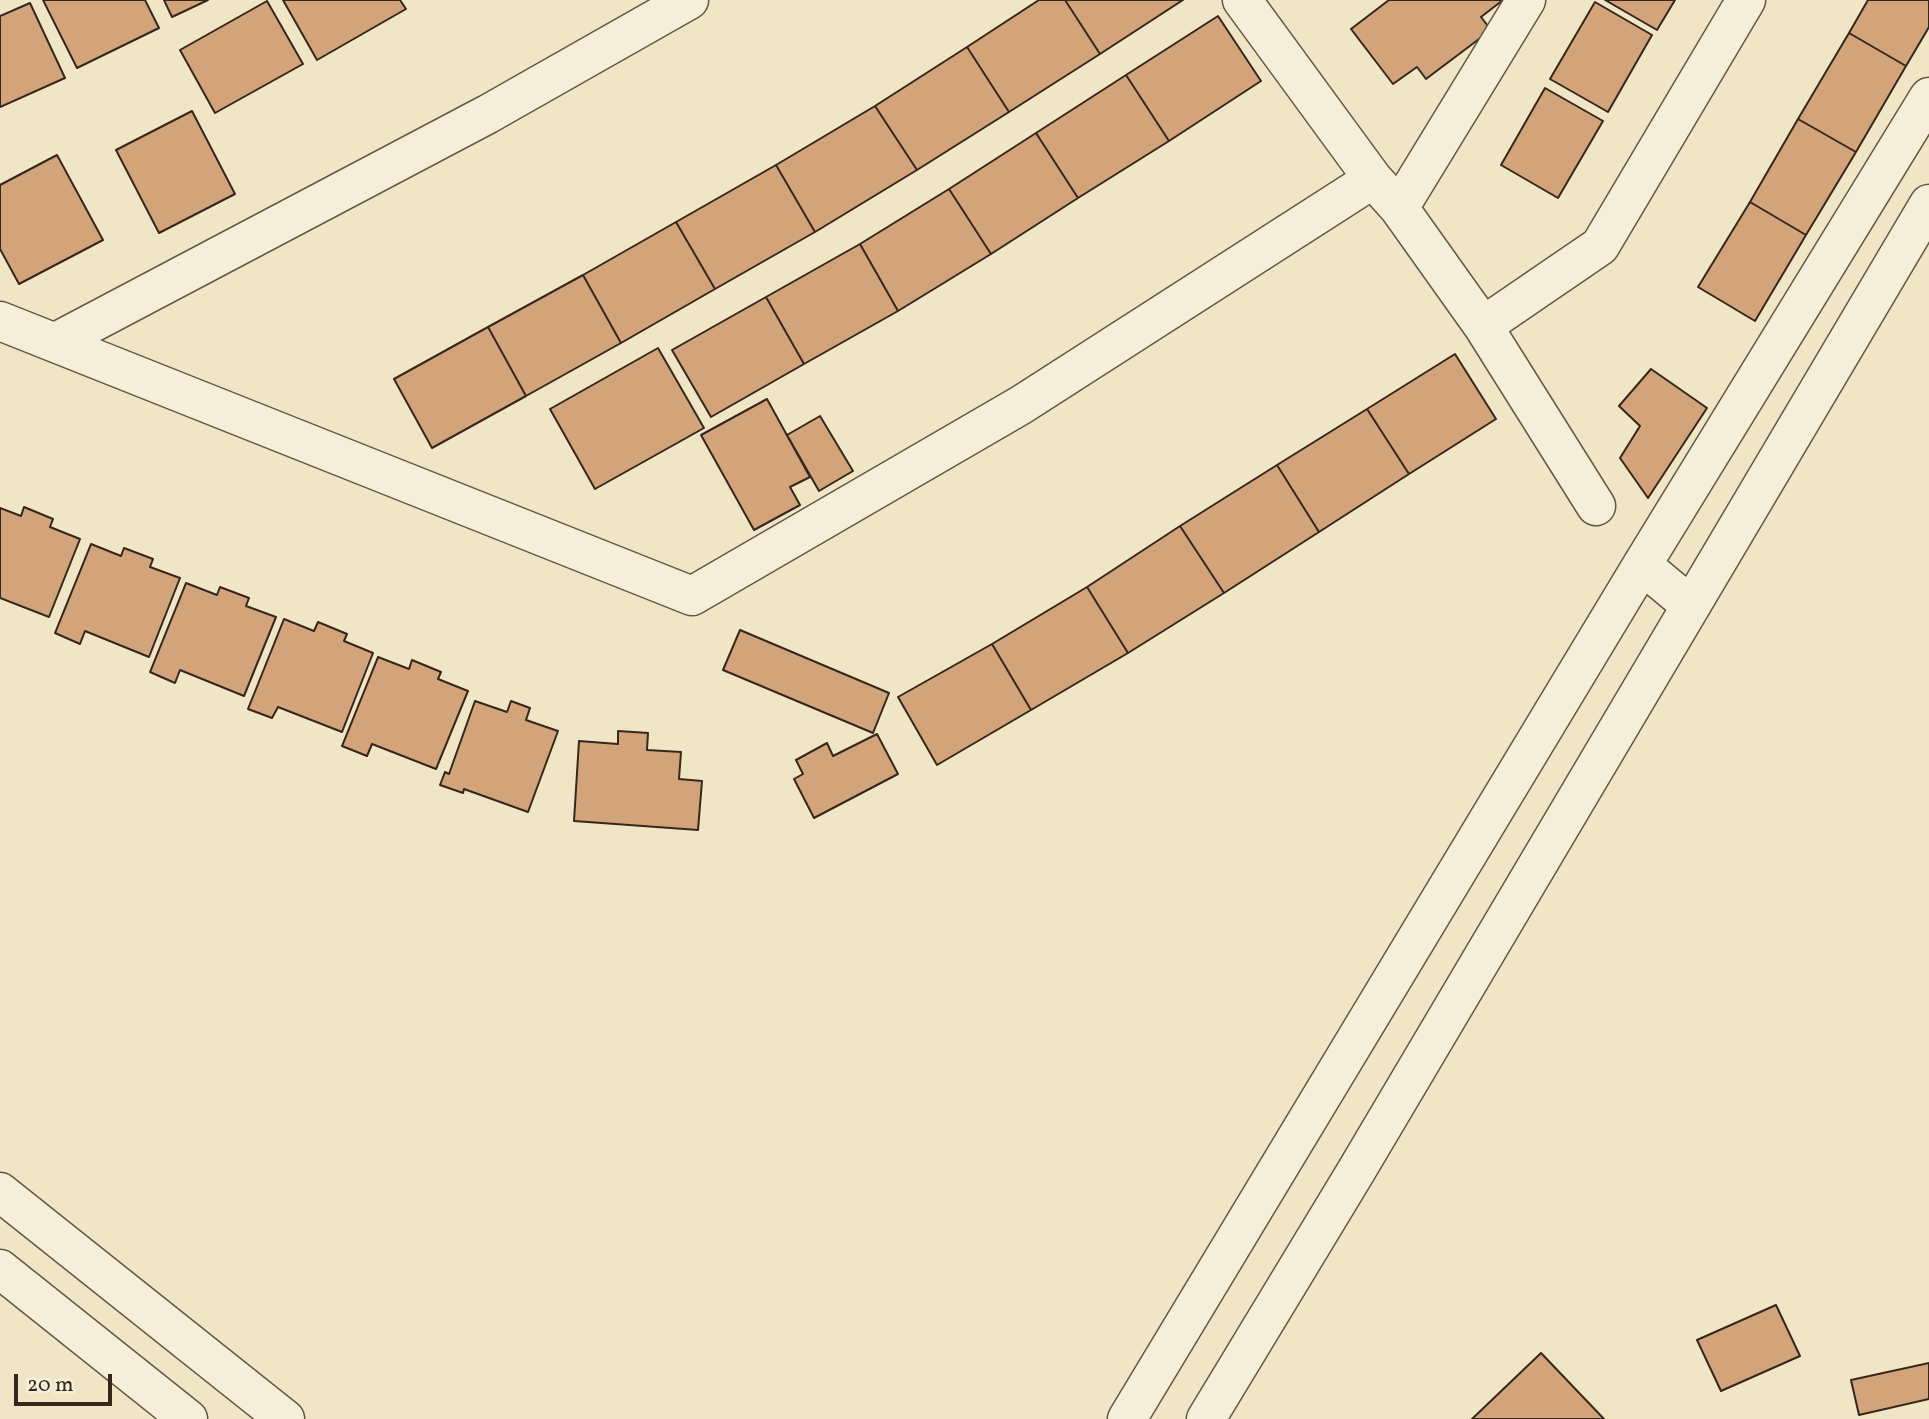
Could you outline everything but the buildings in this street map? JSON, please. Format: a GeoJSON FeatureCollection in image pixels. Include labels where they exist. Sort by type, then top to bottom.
{"type":"FeatureCollection","features":[{"type":"Feature","properties":{"kind":"street"},"geometry":{"type":"LineString","coordinates":[[56,342],[488,114],[689,0]]}},
{"type":"Feature","properties":{"kind":"street"},"geometry":{"type":"LineString","coordinates":[[1242,0],[1373,179],[1399,208],[1483,326],[1596,506]]}},
{"type":"Feature","properties":{"kind":"street"},"geometry":{"type":"LineString","coordinates":[[1399,208],[1526,0]]}},
{"type":"Feature","properties":{"kind":"street"},"geometry":{"type":"LineString","coordinates":[[1483,326],[1600,246],[1746,0]]}},
{"type":"Feature","properties":{"kind":"street"},"geometry":{"type":"LineString","coordinates":[[1128,1419],[1642,565],[1929,97]]}},
{"type":"Feature","properties":{"kind":"street"},"geometry":{"type":"LineString","coordinates":[[0,321],[692,596],[1021,405],[1373,179]]}},
{"type":"Feature","properties":{"kind":"street"},"geometry":{"type":"LineString","coordinates":[[1206,1419],[1362,1161],[1929,204]]}},
{"type":"Feature","properties":{"kind":"street"},"geometry":{"type":"LineString","coordinates":[[1642,565],[1690,605]]}},
{"type":"Feature","properties":{"kind":"street"},"geometry":{"type":"LineString","coordinates":[[0,1192],[285,1419]]}},
{"type":"Feature","properties":{"kind":"street"},"geometry":{"type":"LineString","coordinates":[[0,1269],[188,1419]]}}]}
